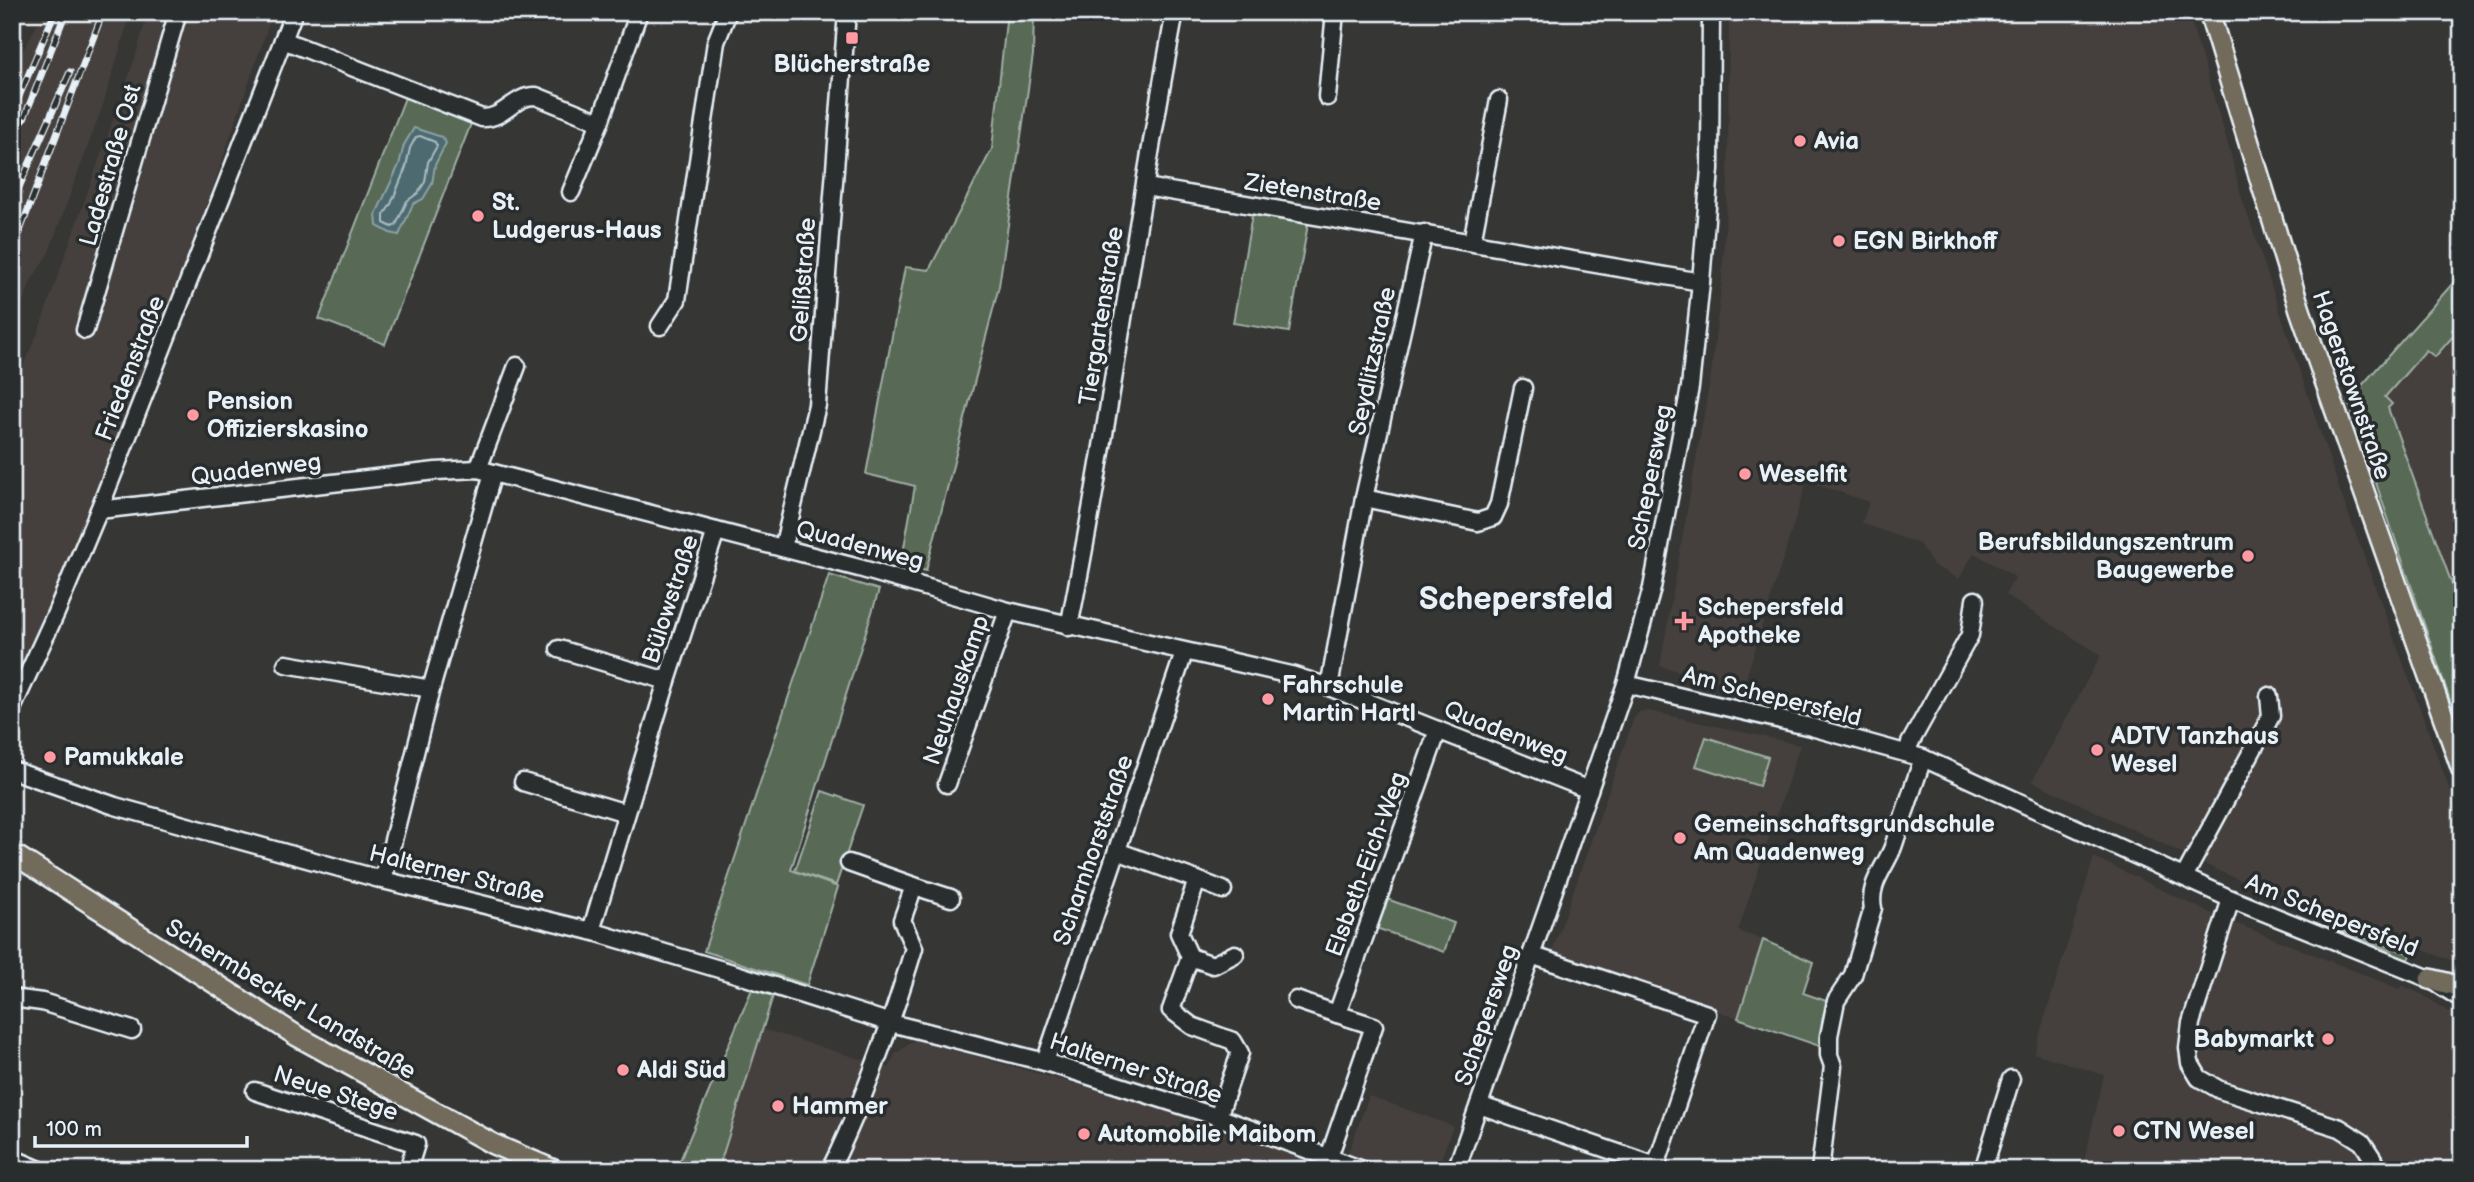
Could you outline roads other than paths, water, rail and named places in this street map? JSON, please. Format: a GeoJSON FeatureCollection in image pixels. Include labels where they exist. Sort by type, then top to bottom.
{"type":"FeatureCollection","features":[{"type":"Feature","properties":{"kind":"main road","name":"Hagerstownstraße"},"geometry":{"type":"LineString","coordinates":[[2209,12],[2300,310],[2462,770]]}},
{"type":"Feature","properties":{"kind":"main road","name":"Schermbecker Landstraße"},"geometry":{"type":"LineString","coordinates":[[12,853],[297,1037],[493,1144],[554,1170]]}},
{"type":"Feature","properties":{"kind":"main road"},"geometry":{"type":"LineString","coordinates":[[2430,979],[2462,987]]}},
{"type":"Feature","properties":{"kind":"street","name":"Ladestraße Ost"},"geometry":{"type":"LineString","coordinates":[[85,330],[178,12]]}},
{"type":"Feature","properties":{"kind":"street","name":"Friedenstraße"},"geometry":{"type":"LineString","coordinates":[[12,709],[99,510],[294,12]]}},
{"type":"Feature","properties":{"kind":"street"},"geometry":{"type":"LineString","coordinates":[[571,192],[600,122],[639,12]]}},
{"type":"Feature","properties":{"kind":"street"},"geometry":{"type":"LineString","coordinates":[[660,326],[677,300],[716,42],[728,12]]}},
{"type":"Feature","properties":{"kind":"street","name":"Gelißstraße"},"geometry":{"type":"LineString","coordinates":[[783,548],[817,405],[847,12]]}},
{"type":"Feature","properties":{"kind":"street","name":"Tiergartenstraße"},"geometry":{"type":"LineString","coordinates":[[1069,627],[1093,510],[1158,101],[1175,12]]}},
{"type":"Feature","properties":{"kind":"street"},"geometry":{"type":"LineString","coordinates":[[1327,97],[1335,12]]}},
{"type":"Feature","properties":{"kind":"street","name":"Schepersweg"},"geometry":{"type":"LineString","coordinates":[[1456,1170],[1626,684],[1655,576],[1690,387],[1701,282],[1710,169],[1711,12]]}},
{"type":"Feature","properties":{"kind":"street"},"geometry":{"type":"LineString","coordinates":[[283,40],[482,118],[499,116],[519,99],[536,96],[600,122]]}},
{"type":"Feature","properties":{"kind":"street"},"geometry":{"type":"LineString","coordinates":[[1472,242],[1499,100]]}},
{"type":"Feature","properties":{"kind":"street","name":"Zietenstraße"},"geometry":{"type":"LineString","coordinates":[[1146,187],[1701,282]]}},
{"type":"Feature","properties":{"kind":"street","name":"Seydlitzstraße"},"geometry":{"type":"LineString","coordinates":[[1329,687],[1364,498],[1424,233]]}},
{"type":"Feature","properties":{"kind":"street"},"geometry":{"type":"LineString","coordinates":[[383,880],[486,471],[517,366]]}},
{"type":"Feature","properties":{"kind":"street"},"geometry":{"type":"LineString","coordinates":[[1364,498],[1478,522],[1493,517],[1499,504],[1523,388]]}},
{"type":"Feature","properties":{"kind":"street","name":"Quadenweg"},"geometry":{"type":"LineString","coordinates":[[99,510],[436,471],[486,471],[783,548],[1069,627],[1259,667],[1329,687],[1589,790]]}},
{"type":"Feature","properties":{"kind":"street","name":"Bülowstraße"},"geometry":{"type":"LineString","coordinates":[[591,931],[716,531]]}},
{"type":"Feature","properties":{"kind":"street"},"geometry":{"type":"LineString","coordinates":[[1820,1170],[1833,1066],[1829,1055],[1829,1036],[1836,1002],[1853,975],[1873,908],[1871,899],[1879,871],[1892,849],[1915,756],[1910,743],[1970,635],[1975,600]]}},
{"type":"Feature","properties":{"kind":"street","name":"Neuhauskamp"},"geometry":{"type":"LineString","coordinates":[[947,784],[1007,611]]}},
{"type":"Feature","properties":{"kind":"street","name":"Bülowstraße"},"geometry":{"type":"LineString","coordinates":[[559,649],[667,681]]}},
{"type":"Feature","properties":{"kind":"street","name":"Scharnhorststraße"},"geometry":{"type":"LineString","coordinates":[[1045,1062],[1184,653]]}},
{"type":"Feature","properties":{"kind":"street"},"geometry":{"type":"LineString","coordinates":[[286,664],[431,690]]}},
{"type":"Feature","properties":{"kind":"street","name":"Am Schepersfeld"},"geometry":{"type":"LineString","coordinates":[[1626,684],[1811,727],[1915,756],[2231,899],[2430,979],[2462,999]]}},
{"type":"Feature","properties":{"kind":"street"},"geometry":{"type":"LineString","coordinates":[[2184,877],[2271,716],[2269,696]]}},
{"type":"Feature","properties":{"kind":"street","name":"Elsbeth-Eich-Weg"},"geometry":{"type":"LineString","coordinates":[[1338,1014],[1438,730]]}},
{"type":"Feature","properties":{"kind":"street","name":"Halterner Straße"},"geometry":{"type":"LineString","coordinates":[[12,770],[115,806],[383,880],[591,931],[891,1023],[1045,1062],[1218,1118],[1363,1170]]}},
{"type":"Feature","properties":{"kind":"street"},"geometry":{"type":"LineString","coordinates":[[523,782],[626,813]]}},
{"type":"Feature","properties":{"kind":"street"},"geometry":{"type":"LineString","coordinates":[[1117,851],[1223,890]]}},
{"type":"Feature","properties":{"kind":"street"},"geometry":{"type":"LineString","coordinates":[[849,863],[951,898]]}},
{"type":"Feature","properties":{"kind":"street"},"geometry":{"type":"LineString","coordinates":[[1197,880],[1179,933],[1190,957],[1171,1010],[1192,1026],[1233,1041],[1240,1053],[1218,1118]]}},
{"type":"Feature","properties":{"kind":"street"},"geometry":{"type":"LineString","coordinates":[[830,1170],[848,1133],[891,1023],[914,948],[902,920],[914,886]]}},
{"type":"Feature","properties":{"kind":"street"},"geometry":{"type":"LineString","coordinates":[[2231,899],[2191,1023],[2188,1048],[2190,1063],[2199,1077],[2220,1090],[2340,1128],[2362,1142],[2377,1170]]}},
{"type":"Feature","properties":{"kind":"street"},"geometry":{"type":"LineString","coordinates":[[1190,957],[1213,965],[1235,954]]}},
{"type":"Feature","properties":{"kind":"street"},"geometry":{"type":"LineString","coordinates":[[1479,1105],[1656,1166],[1707,1014],[1531,955]]}},
{"type":"Feature","properties":{"kind":"street"},"geometry":{"type":"LineString","coordinates":[[12,998],[42,1002],[132,1030]]}},
{"type":"Feature","properties":{"kind":"street"},"geometry":{"type":"LineString","coordinates":[[1296,1000],[1374,1026],[1329,1157]]}},
{"type":"Feature","properties":{"kind":"street"},"geometry":{"type":"LineString","coordinates":[[1983,1170],[2011,1079]]}},
{"type":"Feature","properties":{"kind":"street","name":"Neue Stege"},"geometry":{"type":"LineString","coordinates":[[255,1090],[416,1144],[408,1170]]}},
{"type":"Feature","properties":{"kind":"street"},"geometry":{"type":"LineString","coordinates":[[12,1158],[40,1170]]}},
{"type":"Feature","properties":{"kind":"water"},"geometry":{"type":"Polygon","coordinates":[[[414,128],[442,137],[446,143],[435,165],[432,184],[423,199],[413,204],[399,235],[377,226],[376,214],[399,165],[404,145],[414,128]]]}},
{"type":"Feature","properties":{"kind":"railway"},"geometry":{"type":"LineString","coordinates":[[12,113],[55,12]]}},
{"type":"Feature","properties":{"kind":"railway"},"geometry":{"type":"LineString","coordinates":[[12,140],[25,116],[66,12]]}},
{"type":"Feature","properties":{"kind":"railway"},"geometry":{"type":"LineString","coordinates":[[12,252],[103,12]]}},
{"type":"Feature","properties":{"kind":"railway"},"geometry":{"type":"LineString","coordinates":[[12,203],[70,72]]}},
{"type":"Feature","properties":{"kind":"place","name":"Blücherstraße"},"geometry":{"type":"Point","coordinates":[852,38]}},
{"type":"Feature","properties":{"kind":"place","name":"Avia"},"geometry":{"type":"Point","coordinates":[1800,141]}},
{"type":"Feature","properties":{"kind":"place","name":"St. Ludgerus-Haus"},"geometry":{"type":"Point","coordinates":[478,216]}},
{"type":"Feature","properties":{"kind":"place","name":"EGN Birkhoff"},"geometry":{"type":"Point","coordinates":[1839,241]}},
{"type":"Feature","properties":{"kind":"place","name":"Pension Offizierskasino"},"geometry":{"type":"Point","coordinates":[193,415]}},
{"type":"Feature","properties":{"kind":"place","name":"Weselfit"},"geometry":{"type":"Point","coordinates":[1745,474]}},
{"type":"Feature","properties":{"kind":"place","name":"Berufsbildungszentrum Baugewerbe"},"geometry":{"type":"Point","coordinates":[2248,556]}},
{"type":"Feature","properties":{"kind":"place","name":"Schepersfeld Apotheke"},"geometry":{"type":"Point","coordinates":[1684,621]}},
{"type":"Feature","properties":{"kind":"place","name":"Fahrschule Martin Hartl"},"geometry":{"type":"Point","coordinates":[1268,699]}},
{"type":"Feature","properties":{"kind":"place","name":"ADTV Tanzhaus Wesel"},"geometry":{"type":"Point","coordinates":[2097,750]}},
{"type":"Feature","properties":{"kind":"place","name":"Pamukkale"},"geometry":{"type":"Point","coordinates":[50,757]}},
{"type":"Feature","properties":{"kind":"place","name":"Gemeinschaftsgrundschule Am Quadenweg"},"geometry":{"type":"Point","coordinates":[1680,838]}},
{"type":"Feature","properties":{"kind":"place","name":"Babymarkt"},"geometry":{"type":"Point","coordinates":[2328,1039]}},
{"type":"Feature","properties":{"kind":"place","name":"Aldi Süd"},"geometry":{"type":"Point","coordinates":[623,1070]}},
{"type":"Feature","properties":{"kind":"place","name":"Hammer"},"geometry":{"type":"Point","coordinates":[778,1106]}},
{"type":"Feature","properties":{"kind":"place","name":"CTN Wesel"},"geometry":{"type":"Point","coordinates":[2119,1131]}},
{"type":"Feature","properties":{"kind":"place","name":"Automobile Maibom"},"geometry":{"type":"Point","coordinates":[1084,1134]}},
{"type":"Feature","properties":{"kind":"district","name":"Schepersfeld"},"geometry":{"type":"Point","coordinates":[1516,598]}}]}
